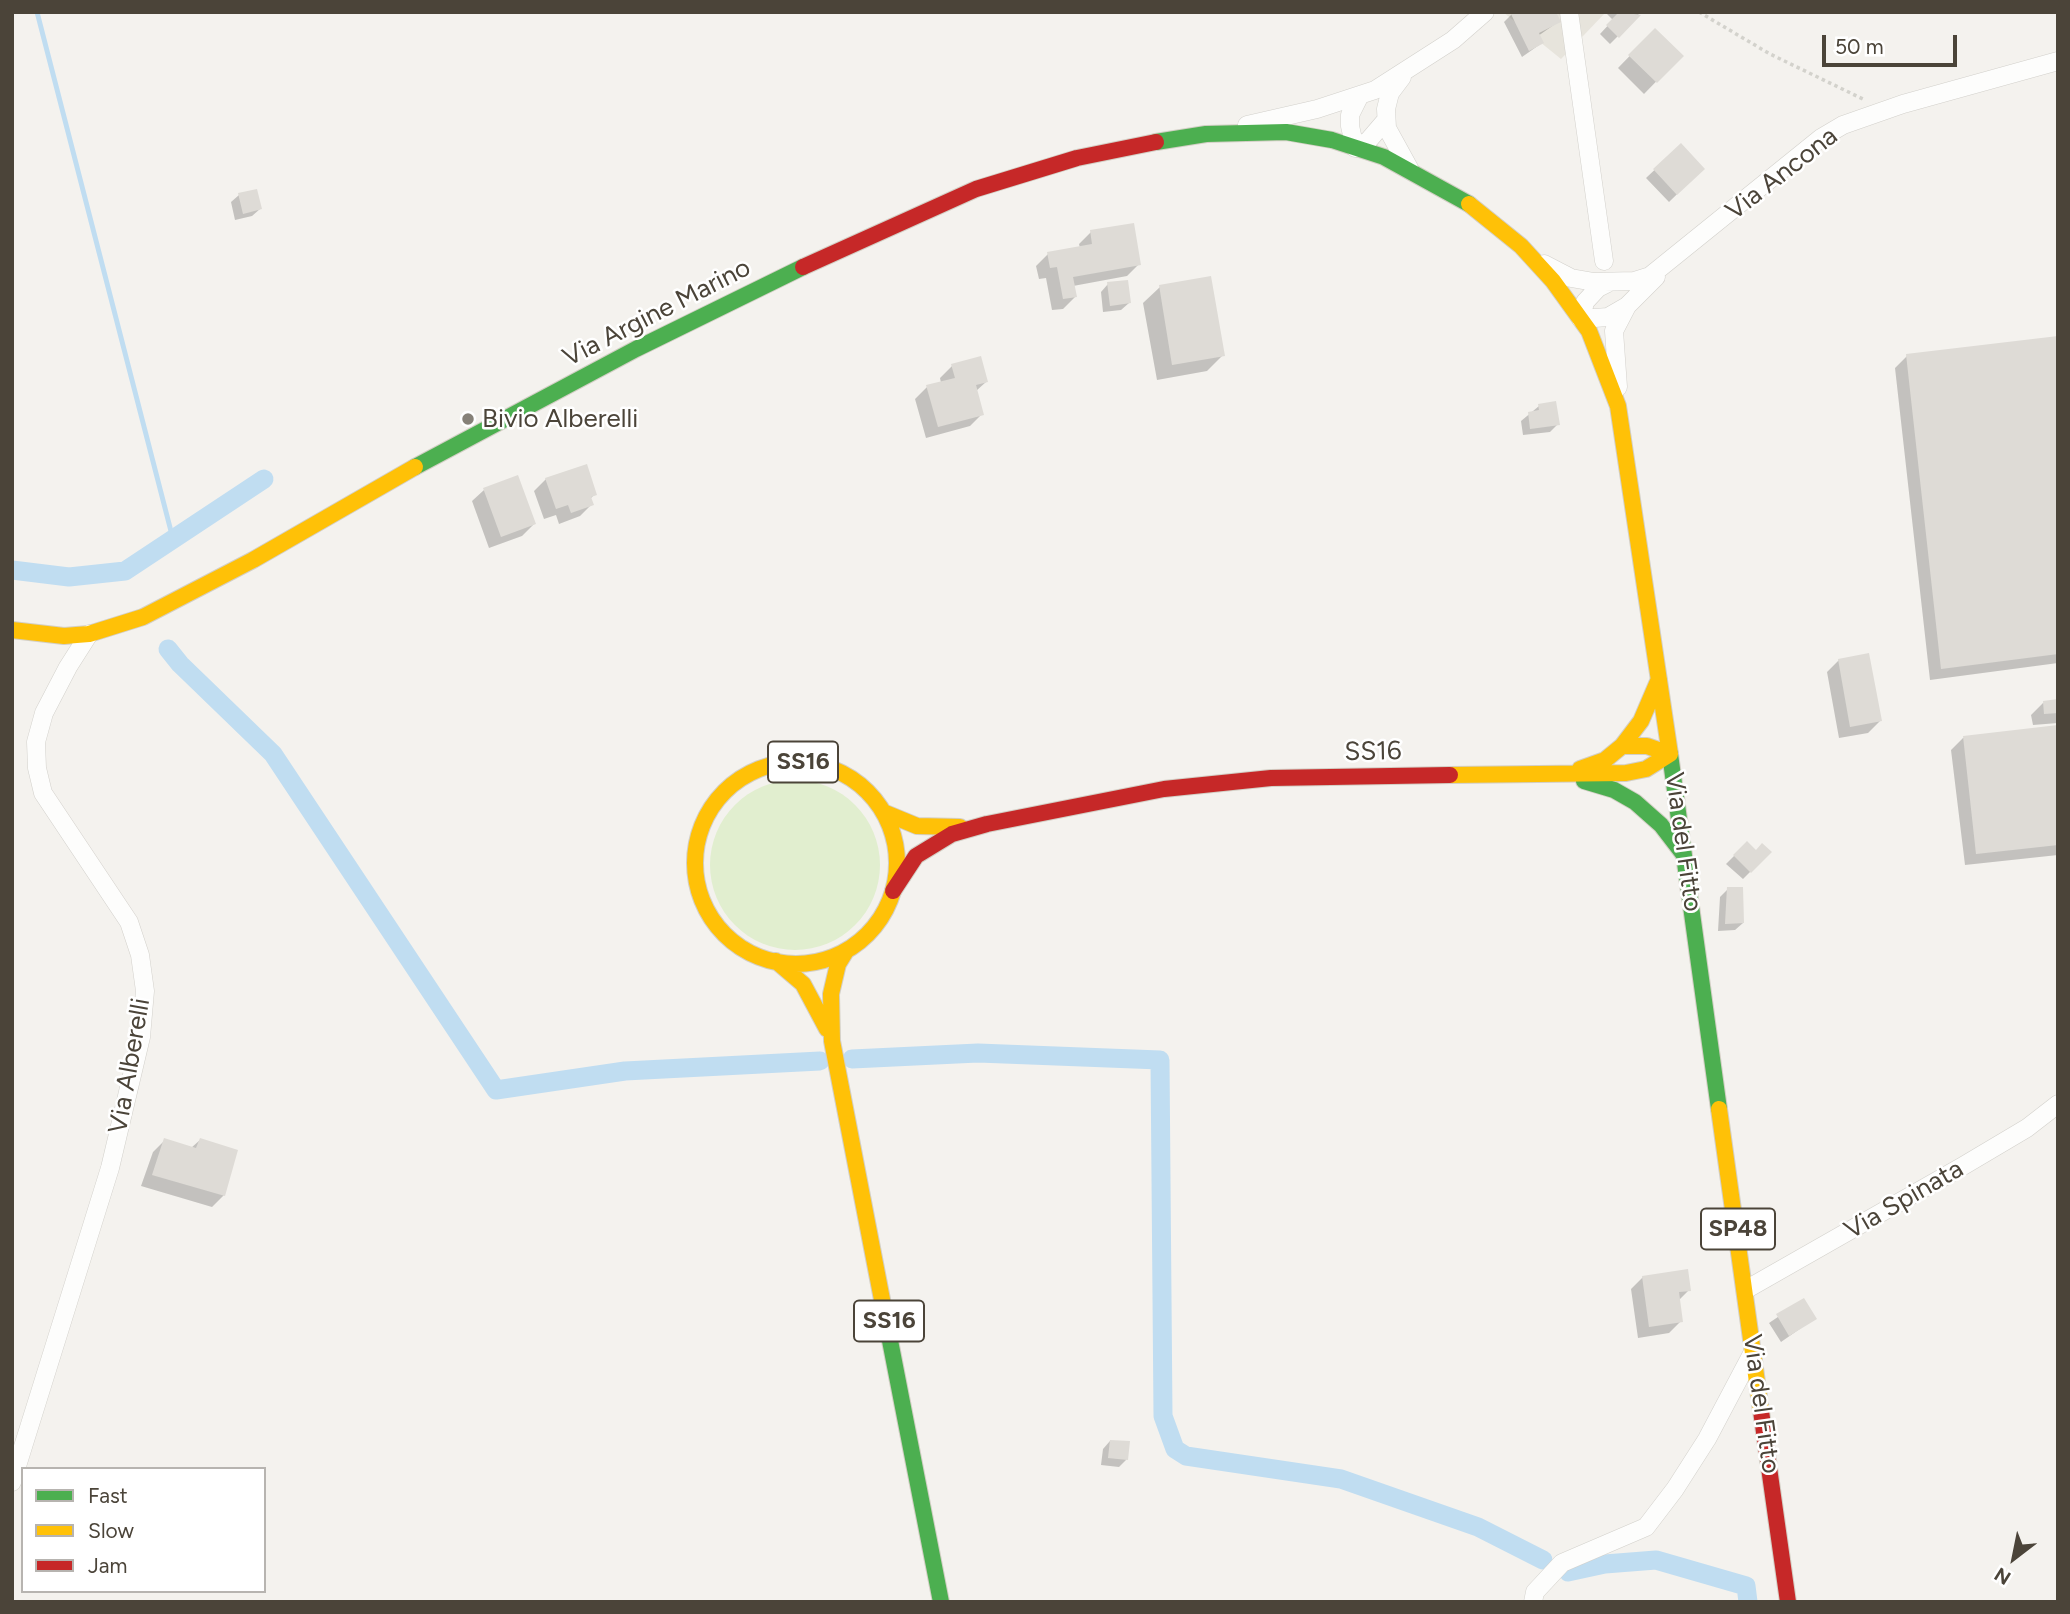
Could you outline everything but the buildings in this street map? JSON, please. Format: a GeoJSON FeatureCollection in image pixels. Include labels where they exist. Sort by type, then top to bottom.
{"type":"FeatureCollection","features":[{"type":"Feature","properties":{"kind":"main road","name":"Via Argine Marino"},"geometry":{"type":"LineString","coordinates":[[12,630],[64,636],[89,634],[117,628],[168,605],[470,436],[842,248],[976,188],[1077,158],[1206,134],[1286,132],[1355,148]]}},
{"type":"Feature","properties":{"kind":"main road","name":"Via del Fitto"},"geometry":{"type":"LineString","coordinates":[[1355,148],[1409,168],[1486,215],[1532,258],[1589,331],[1618,406],[1747,1289],[1788,1602]]}},
{"type":"Feature","properties":{"kind":"main road","name":"SS16"},"geometry":{"type":"LineString","coordinates":[[1553,774],[1592,766],[1622,746],[1642,721],[1659,679]]}},
{"type":"Feature","properties":{"kind":"main road"},"geometry":{"type":"LineString","coordinates":[[1622,746],[1647,747],[1670,754]]}},
{"type":"Feature","properties":{"kind":"main road","name":"SS16"},"geometry":{"type":"LineString","coordinates":[[893,891],[897,874],[895,842],[883,811],[872,796],[850,778],[824,766],[805,762],[777,764],[750,773],[734,783],[715,804],[701,829],[695,867],[704,904],[714,920],[733,941],[758,956],[776,961],[819,961],[846,951],[876,925],[906,868],[925,849],[952,834],[987,824],[1164,789],[1229,780],[1626,773],[1646,769],[1670,754]]}},
{"type":"Feature","properties":{"kind":"main road","name":"SS16"},"geometry":{"type":"LineString","coordinates":[[1553,774],[1601,786],[1635,802],[1661,825],[1685,857]]}},
{"type":"Feature","properties":{"kind":"main road","name":"SS16"},"geometry":{"type":"LineString","coordinates":[[883,811],[907,823],[927,828],[987,824]]}},
{"type":"Feature","properties":{"kind":"main road"},"geometry":{"type":"LineString","coordinates":[[832,1041],[831,993],[838,964],[846,951]]}},
{"type":"Feature","properties":{"kind":"main road"},"geometry":{"type":"LineString","coordinates":[[776,961],[792,972],[813,998],[832,1041]]}},
{"type":"Feature","properties":{"kind":"main road","name":"SS16"},"geometry":{"type":"LineString","coordinates":[[832,1041],[941,1602]]}},
{"type":"Feature","properties":{"kind":"street"},"geometry":{"type":"LineString","coordinates":[[1206,134],[1317,109],[1360,95],[1411,68],[1453,40],[1485,12]]}},
{"type":"Feature","properties":{"kind":"street"},"geometry":{"type":"LineString","coordinates":[[1569,12],[1604,261]]}},
{"type":"Feature","properties":{"kind":"street","name":"Via Ancona"},"geometry":{"type":"LineString","coordinates":[[1532,258],[1572,278],[1608,283],[1634,281],[1650,276],[1821,138],[1843,125],[1886,110],[2058,61]]}},
{"type":"Feature","properties":{"kind":"street"},"geometry":{"type":"LineString","coordinates":[[1360,95],[1350,114],[1355,148],[1368,141],[1386,120],[1390,93],[1411,68]]}},
{"type":"Feature","properties":{"kind":"street","name":"Via del Fitto"},"geometry":{"type":"LineString","coordinates":[[1386,120],[1390,138],[1409,168]]}},
{"type":"Feature","properties":{"kind":"street","name":"Via Ancona"},"geometry":{"type":"LineString","coordinates":[[1581,319],[1608,317],[1627,306],[1676,257]]}},
{"type":"Feature","properties":{"kind":"street"},"geometry":{"type":"LineString","coordinates":[[1581,319],[1585,302],[1598,288],[1608,283]]}},
{"type":"Feature","properties":{"kind":"street","name":"Via Ancona"},"geometry":{"type":"LineString","coordinates":[[1618,406],[1614,331],[1627,306]]}},
{"type":"Feature","properties":{"kind":"street","name":"Via Alberelli"},"geometry":{"type":"LineString","coordinates":[[12,1482],[110,1168],[141,1037],[145,991],[140,954],[129,922],[43,793],[37,768],[36,742],[44,713],[89,634]]}},
{"type":"Feature","properties":{"kind":"street","name":"Via Spinata"},"geometry":{"type":"LineString","coordinates":[[1747,1289],[2027,1128],[2058,1104]]}},
{"type":"Feature","properties":{"kind":"street"},"geometry":{"type":"LineString","coordinates":[[1533,1602],[1535,1592],[1562,1563],[1646,1527],[1675,1489],[1707,1439],[1754,1351]]}},
{"type":"Feature","properties":{"kind":"path"},"geometry":{"type":"LineString","coordinates":[[1699,12],[1770,54],[1886,110]]}},
{"type":"Feature","properties":{"kind":"shaded area"},"geometry":{"type":"Polygon","coordinates":[[[1503,12],[1606,12],[1561,59],[1503,12]]]}},
{"type":"Feature","properties":{"kind":"green space"},"geometry":{"type":"Polygon","coordinates":[[[795,780],[827,787],[855,805],[873,833],[880,865],[873,897],[855,925],[827,943],[795,950],[763,943],[735,925],[717,897],[710,865],[717,833],[735,805],[763,787],[795,780]]]}},
{"type":"Feature","properties":{"kind":"waterway"},"geometry":{"type":"LineString","coordinates":[[37,12],[173,539]]}},
{"type":"Feature","properties":{"kind":"waterway"},"geometry":{"type":"LineString","coordinates":[[12,570],[69,577],[125,571],[264,479]]}},
{"type":"Feature","properties":{"kind":"waterway"},"geometry":{"type":"LineString","coordinates":[[168,649],[180,664],[273,754],[496,1090],[625,1071],[820,1061]]}},
{"type":"Feature","properties":{"kind":"waterway"},"geometry":{"type":"LineString","coordinates":[[852,1059],[978,1053],[1160,1060],[1163,1416],[1175,1449],[1186,1456],[1341,1479],[1478,1527],[1543,1560]]}},
{"type":"Feature","properties":{"kind":"waterway"},"geometry":{"type":"LineString","coordinates":[[1568,1572],[1605,1564],[1656,1560],[1746,1586],[1748,1602]]}},
{"type":"Feature","properties":{"kind":"traffic: fast"},"geometry":{"type":"LineString","coordinates":[[1156,142],[1206,134],[1286,132],[1332,140],[1384,157],[1469,204]]}},
{"type":"Feature","properties":{"kind":"traffic: fast"},"geometry":{"type":"LineString","coordinates":[[415,467],[636,349],[803,267]]}},
{"type":"Feature","properties":{"kind":"traffic: fast"},"geometry":{"type":"LineString","coordinates":[[1670,754],[1719,1109]]}},
{"type":"Feature","properties":{"kind":"traffic: fast"},"geometry":{"type":"LineString","coordinates":[[1584,781],[1614,790],[1635,802],[1661,825],[1684,855]]}},
{"type":"Feature","properties":{"kind":"traffic: fast"},"geometry":{"type":"LineString","coordinates":[[885,1315],[941,1602]]}},
{"type":"Feature","properties":{"kind":"traffic: slow"},"geometry":{"type":"LineString","coordinates":[[1469,204],[1521,246],[1553,281],[1589,331],[1618,406],[1670,754]]}},
{"type":"Feature","properties":{"kind":"traffic: slow"},"geometry":{"type":"LineString","coordinates":[[12,630],[64,636],[89,634],[143,617],[253,560],[415,467]]}},
{"type":"Feature","properties":{"kind":"traffic: slow"},"geometry":{"type":"LineString","coordinates":[[1622,746],[1641,721],[1659,679]]}},
{"type":"Feature","properties":{"kind":"traffic: slow"},"geometry":{"type":"LineString","coordinates":[[1580,769],[1605,760],[1622,746],[1647,746],[1670,754]]}},
{"type":"Feature","properties":{"kind":"traffic: slow"},"geometry":{"type":"LineString","coordinates":[[1450,775],[1626,773],[1646,769],[1670,754]]}},
{"type":"Feature","properties":{"kind":"traffic: slow"},"geometry":{"type":"LineString","coordinates":[[796,762],[816,764],[834,770],[852,779],[867,792],[880,807],[889,825],[895,843],[897,863],[895,883],[889,901],[880,919],[867,934],[852,947],[834,956],[816,962],[796,964],[776,962],[758,956],[740,947],[725,934],[712,919],[703,901],[697,883],[695,863],[697,843],[703,825],[712,807],[725,792],[740,779],[758,770],[776,764],[796,762]]}},
{"type":"Feature","properties":{"kind":"traffic: slow"},"geometry":{"type":"LineString","coordinates":[[883,812],[917,826],[960,827]]}},
{"type":"Feature","properties":{"kind":"traffic: slow"},"geometry":{"type":"LineString","coordinates":[[846,951],[838,964],[831,994],[832,1041],[885,1315]]}},
{"type":"Feature","properties":{"kind":"traffic: slow"},"geometry":{"type":"LineString","coordinates":[[776,961],[803,984],[827,1029]]}},
{"type":"Feature","properties":{"kind":"traffic: slow"},"geometry":{"type":"LineString","coordinates":[[1719,1109],[1761,1411]]}},
{"type":"Feature","properties":{"kind":"traffic: jam"},"geometry":{"type":"LineString","coordinates":[[803,267],[976,189],[1077,158],[1156,142]]}},
{"type":"Feature","properties":{"kind":"traffic: jam"},"geometry":{"type":"LineString","coordinates":[[893,891],[916,856],[952,834],[987,824],[1164,789],[1271,778],[1450,775]]}},
{"type":"Feature","properties":{"kind":"traffic: jam"},"geometry":{"type":"LineString","coordinates":[[1761,1411],[1788,1602]]}},
{"type":"Feature","properties":{"kind":"place","name":"Bivio Alberelli"},"geometry":{"type":"Point","coordinates":[468,419]}}]}
